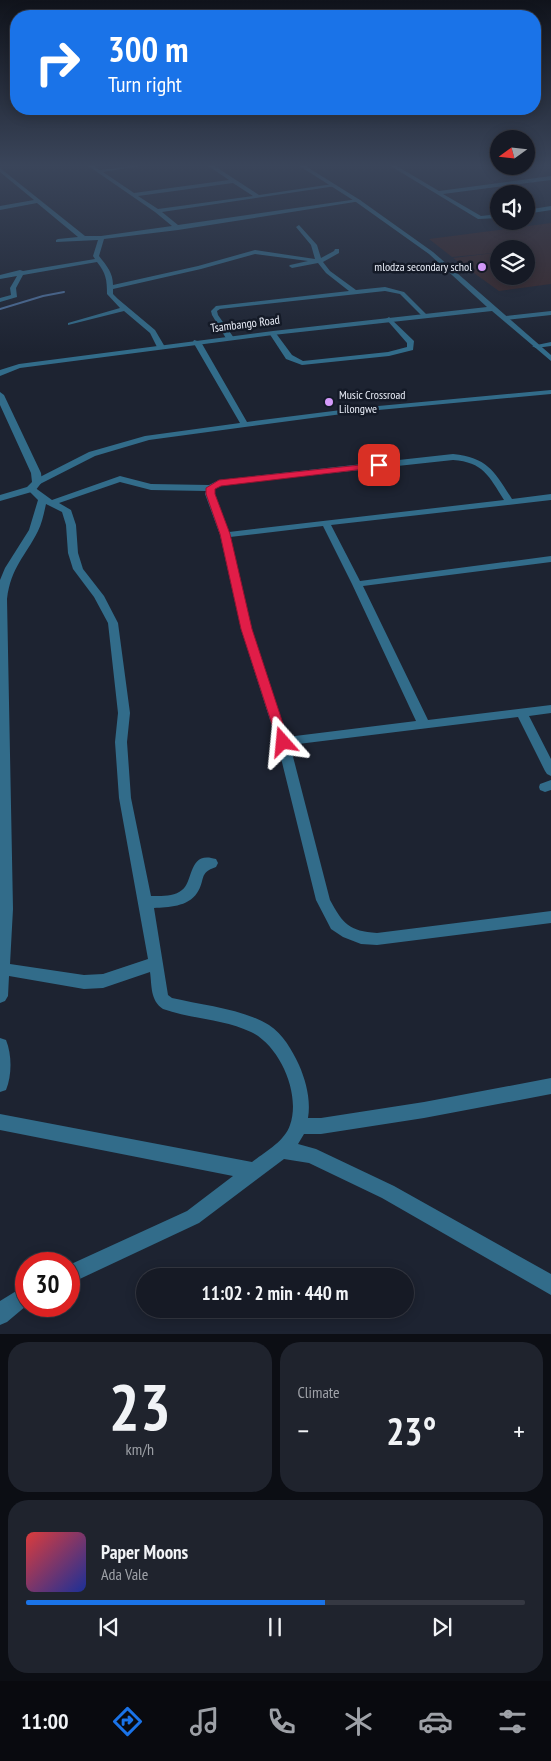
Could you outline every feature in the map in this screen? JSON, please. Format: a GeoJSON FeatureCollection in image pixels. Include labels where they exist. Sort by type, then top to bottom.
{"type":"FeatureCollection","features":[{"type":"Feature","properties":{"kind":"street"},"geometry":{"type":"LineString","coordinates":[[71,227],[84,238]]}},
{"type":"Feature","properties":{"kind":"street"},"geometry":{"type":"LineString","coordinates":[[58,240],[101,238],[183,227]]}},
{"type":"Feature","properties":{"kind":"street"},"geometry":{"type":"LineString","coordinates":[[299,227],[316,249],[319,261],[332,276],[354,292]]}},
{"type":"Feature","properties":{"kind":"street"},"geometry":{"type":"LineString","coordinates":[[395,227],[431,253],[551,359]]}},
{"type":"Feature","properties":{"kind":"street"},"geometry":{"type":"LineString","coordinates":[[101,238],[96,256],[107,270],[110,278],[110,294],[124,309],[140,321],[158,340],[161,347]]}},
{"type":"Feature","properties":{"kind":"street"},"geometry":{"type":"LineString","coordinates":[[110,288],[259,252],[268,245]]}},
{"type":"Feature","properties":{"kind":"street"},"geometry":{"type":"LineString","coordinates":[[292,266],[319,261],[337,252],[337,250]]}},
{"type":"Feature","properties":{"kind":"street"},"geometry":{"type":"LineString","coordinates":[[259,252],[319,261]]}},
{"type":"Feature","properties":{"kind":"street"},"geometry":{"type":"LineString","coordinates":[[0,277],[20,272],[98,260]]}},
{"type":"Feature","properties":{"kind":"street"},"geometry":{"type":"LineString","coordinates":[[0,300],[15,296],[13,288],[20,272]]}},
{"type":"Feature","properties":{"kind":"street"},"geometry":{"type":"LineString","coordinates":[[230,338],[215,315],[214,311],[218,307],[377,289],[398,291],[424,315]]}},
{"type":"Feature","properties":{"kind":"street","name":"Tsambango Road"},"geometry":{"type":"LineString","coordinates":[[0,373],[19,366],[196,342],[495,308]]}},
{"type":"Feature","properties":{"kind":"street"},"geometry":{"type":"LineString","coordinates":[[70,324],[124,309]]}},
{"type":"Feature","properties":{"kind":"street"},"geometry":{"type":"LineString","coordinates":[[506,318],[551,312]]}},
{"type":"Feature","properties":{"kind":"street"},"geometry":{"type":"LineString","coordinates":[[273,332],[289,357],[302,363],[390,354],[410,348],[411,343],[389,319]]}},
{"type":"Feature","properties":{"kind":"street"},"geometry":{"type":"LineString","coordinates":[[196,342],[245,425]]}},
{"type":"Feature","properties":{"kind":"street"},"geometry":{"type":"LineString","coordinates":[[536,346],[551,344]]}},
{"type":"Feature","properties":{"kind":"street"},"geometry":{"type":"LineString","coordinates":[[0,498],[34,485],[92,454],[119,444],[148,438],[356,410],[551,392]]}},
{"type":"Feature","properties":{"kind":"street"},"geometry":{"type":"LineString","coordinates":[[0,395],[36,473],[34,485],[47,501],[66,510],[71,525],[73,553],[78,569],[99,596],[113,623],[124,713],[122,742],[125,798],[156,963],[160,995],[164,1002],[246,1023],[263,1030],[277,1042],[287,1056],[295,1076],[299,1094],[298,1126],[292,1139],[282,1150],[193,1217],[80,1270]]}},
{"type":"Feature","properties":{"kind":"street"},"geometry":{"type":"LineString","coordinates":[[0,996],[6,909],[1,599],[4,582],[10,568],[34,530],[47,501],[120,479],[151,487],[211,488],[219,483],[467,457],[478,460],[485,466],[509,501]]}},
{"type":"Feature","properties":{"kind":"street"},"geometry":{"type":"LineString","coordinates":[[211,488],[210,494],[225,534],[246,629],[283,742],[323,900],[336,925],[348,933],[361,938],[377,939],[551,917]]}},
{"type":"Feature","properties":{"kind":"street"},"geometry":{"type":"LineString","coordinates":[[225,534],[551,497]]}},
{"type":"Feature","properties":{"kind":"street"},"geometry":{"type":"LineString","coordinates":[[326,524],[358,584],[423,723]]}},
{"type":"Feature","properties":{"kind":"street"},"geometry":{"type":"LineString","coordinates":[[358,584],[551,559]]}},
{"type":"Feature","properties":{"kind":"street"},"geometry":{"type":"LineString","coordinates":[[283,742],[551,708]]}},
{"type":"Feature","properties":{"kind":"street"},"geometry":{"type":"LineString","coordinates":[[520,712],[551,771]]}},
{"type":"Feature","properties":{"kind":"street"},"geometry":{"type":"LineString","coordinates":[[144,902],[163,902],[182,898],[192,892],[196,884],[197,872],[204,864],[212,864]]}},
{"type":"Feature","properties":{"kind":"street"},"geometry":{"type":"LineString","coordinates":[[3,969],[84,982],[103,981],[156,963]]}},
{"type":"Feature","properties":{"kind":"street"},"geometry":{"type":"LineString","coordinates":[[0,1044],[3,1073],[0,1084]]}},
{"type":"Feature","properties":{"kind":"street"},"geometry":{"type":"LineString","coordinates":[[298,1126],[321,1126],[551,1086]]}},
{"type":"Feature","properties":{"kind":"street"},"geometry":{"type":"LineString","coordinates":[[0,1122],[255,1171]]}},
{"type":"Feature","properties":{"kind":"street"},"geometry":{"type":"LineString","coordinates":[[282,1150],[310,1155],[388,1192],[551,1285]]}},
{"type":"Feature","properties":{"kind":"street"},"geometry":{"type":"LineString","coordinates":[[0,1316],[15,1302]]}},
{"type":"Feature","properties":{"kind":"shaded area"},"geometry":{"type":"Polygon","coordinates":[[[535,227],[551,227],[551,284],[499,291],[491,285],[535,285],[535,240],[490,240],[490,253],[452,257],[429,239],[498,230],[535,230],[535,227]]]}},
{"type":"Feature","properties":{"kind":"shaded area"},"geometry":{"type":"Polygon","coordinates":[[[490,253],[490,285],[453,258],[490,253]]]}},
{"type":"Feature","properties":{"kind":"waterway"},"geometry":{"type":"LineString","coordinates":[[0,309],[43,296],[64,292]]}},
{"type":"Feature","properties":{"kind":"place","name":"mlodza secondary schol"},"geometry":{"type":"Point","coordinates":[482,267]}},
{"type":"Feature","properties":{"kind":"place","name":"Music Crossroad Lilongwe"},"geometry":{"type":"Point","coordinates":[329,402]}},
{"type":"Feature","properties":{"kind":"route"},"geometry":{"type":"LineString","coordinates":[[283,742],[246,629],[225,534],[210,494],[211,488],[219,483],[379,465]]}}]}
